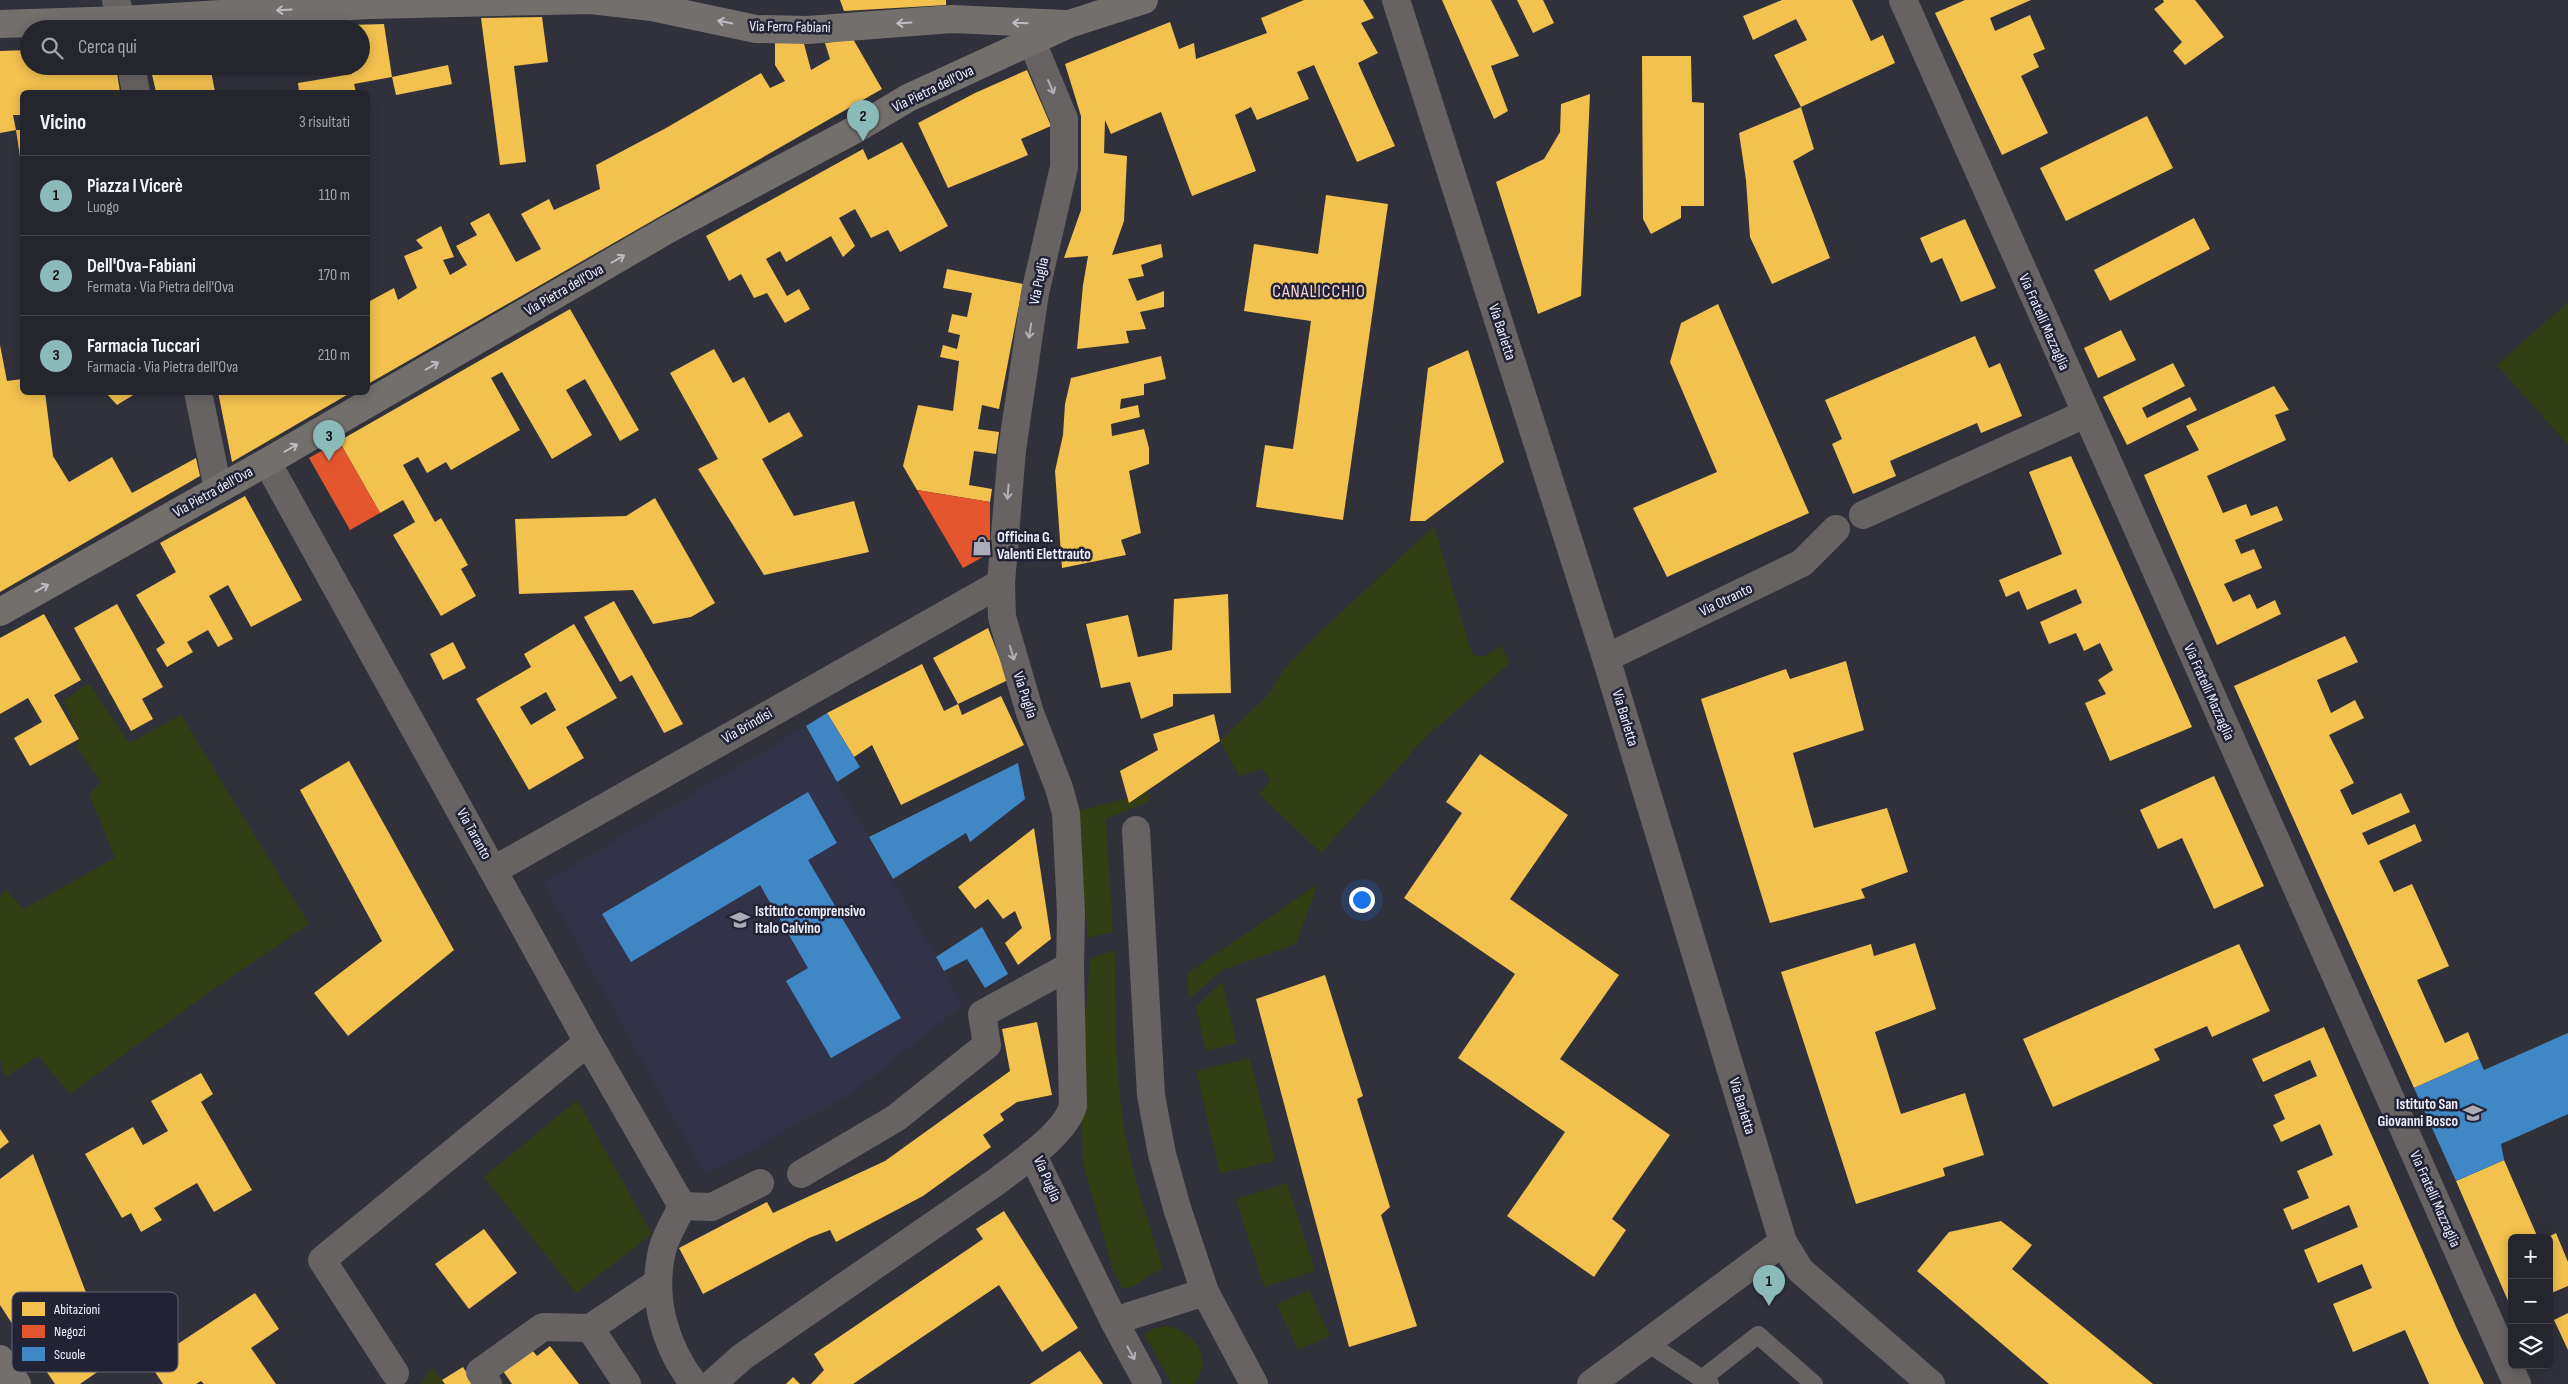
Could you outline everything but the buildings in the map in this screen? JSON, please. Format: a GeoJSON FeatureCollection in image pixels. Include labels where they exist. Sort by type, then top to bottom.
{"type":"FeatureCollection","features":[{"type":"Feature","properties":{"kind":"main road","name":"Via Ferro Fabiani"},"geometry":{"type":"LineString","coordinates":[[60,20],[368,3],[591,0],[652,6],[756,29],[808,30],[964,20],[1069,24]]}},
{"type":"Feature","properties":{"kind":"main road","name":"Via Pietra dell'Ova"},"geometry":{"type":"LineString","coordinates":[[0,612],[267,462],[667,230],[856,129],[908,98],[1069,24],[1144,0]]}},
{"type":"Feature","properties":{"kind":"main road"},"geometry":{"type":"LineString","coordinates":[[964,20],[986,39],[988,49],[983,64]]}},
{"type":"Feature","properties":{"kind":"main road","name":"Via Ferro Fabiani"},"geometry":{"type":"LineString","coordinates":[[0,24],[20,23]]}},
{"type":"Feature","properties":{"kind":"main road"},"geometry":{"type":"LineString","coordinates":[[0,1359],[17,1384]]}},
{"type":"Feature","properties":{"kind":"street","name":"Via Barletta"},"geometry":{"type":"LineString","coordinates":[[1396,0],[1606,658],[1783,1242],[1800,1270],[1931,1384]]}},
{"type":"Feature","properties":{"kind":"street","name":"Via Fratelli Mazzaglia"},"geometry":{"type":"LineString","coordinates":[[1903,0],[2085,414],[2517,1384]]}},
{"type":"Feature","properties":{"kind":"street","name":"Via Puglia"},"geometry":{"type":"LineString","coordinates":[[1032,42],[1064,119],[1064,167],[1035,293],[1012,450],[1001,583],[1002,617],[1030,713],[1059,788],[1066,814],[1071,912],[1070,966],[1073,1106],[1070,1117],[1032,1154],[1114,1321],[1148,1384]]}},
{"type":"Feature","properties":{"kind":"street"},"geometry":{"type":"LineString","coordinates":[[133,75],[136,90]]}},
{"type":"Feature","properties":{"kind":"street"},"geometry":{"type":"LineString","coordinates":[[199,395],[218,489]]}},
{"type":"Feature","properties":{"kind":"street"},"geometry":{"type":"LineString","coordinates":[[1863,515],[2085,414]]}},
{"type":"Feature","properties":{"kind":"street","name":"Via Taranto"},"geometry":{"type":"LineString","coordinates":[[267,462],[588,1042],[682,1206]]}},
{"type":"Feature","properties":{"kind":"street","name":"Via Otranto"},"geometry":{"type":"LineString","coordinates":[[1606,658],[1802,563],[1836,529]]}},
{"type":"Feature","properties":{"kind":"street","name":"Via Brindisi"},"geometry":{"type":"LineString","coordinates":[[494,870],[1001,583]]}},
{"type":"Feature","properties":{"kind":"street"},"geometry":{"type":"LineString","coordinates":[[1136,830],[1151,1095],[1162,1154],[1177,1208],[1205,1292],[1254,1384]]}},
{"type":"Feature","properties":{"kind":"street"},"geometry":{"type":"LineString","coordinates":[[801,1174],[896,1118],[987,1045],[982,1014],[1070,966]]}},
{"type":"Feature","properties":{"kind":"street"},"geometry":{"type":"LineString","coordinates":[[395,1373],[322,1260],[588,1042]]}},
{"type":"Feature","properties":{"kind":"street"},"geometry":{"type":"LineString","coordinates":[[712,1384],[742,1357],[996,1182],[1032,1154]]}},
{"type":"Feature","properties":{"kind":"street"},"geometry":{"type":"LineString","coordinates":[[694,1384],[683,1370],[669,1341],[660,1310],[657,1283],[662,1249],[682,1206],[712,1208],[760,1183]]}},
{"type":"Feature","properties":{"kind":"street"},"geometry":{"type":"LineString","coordinates":[[1591,1384],[1783,1242]]}},
{"type":"Feature","properties":{"kind":"street"},"geometry":{"type":"LineString","coordinates":[[488,1384],[480,1372],[543,1327],[590,1328],[657,1283]]}},
{"type":"Feature","properties":{"kind":"street"},"geometry":{"type":"LineString","coordinates":[[1114,1321],[1205,1292]]}},
{"type":"Feature","properties":{"kind":"street"},"geometry":{"type":"LineString","coordinates":[[590,1328],[627,1384]]}},
{"type":"Feature","properties":{"kind":"lane"},"geometry":{"type":"LineString","coordinates":[[1646,1342],[1707,1381],[1758,1335],[1814,1384]]}},
{"type":"Feature","properties":{"kind":"shaded area","name":"Istituto comprensivo Italo Calvino"},"geometry":{"type":"Polygon","coordinates":[[[806,726],[963,1005],[848,1096],[705,1175],[543,883],[806,726]]]}},
{"type":"Feature","properties":{"kind":"green space"},"geometry":{"type":"Polygon","coordinates":[[[2568,302],[2568,445],[2497,365],[2568,302]]]}},
{"type":"Feature","properties":{"kind":"green space"},"geometry":{"type":"Polygon","coordinates":[[[1434,526],[1472,654],[1483,657],[1502,646],[1510,663],[1424,739],[1321,853],[1259,794],[1271,780],[1261,768],[1240,777],[1220,741],[1268,695],[1284,669],[1319,633],[1434,526]]]}},
{"type":"Feature","properties":{"kind":"green space"},"geometry":{"type":"Polygon","coordinates":[[[89,683],[129,743],[181,715],[309,924],[208,993],[70,1094],[38,1056],[6,1077],[0,1060],[0,898],[6,889],[23,909],[115,858],[89,794],[101,782],[76,747],[79,739],[64,700],[89,683]]]}},
{"type":"Feature","properties":{"kind":"green space"},"geometry":{"type":"Polygon","coordinates":[[[1150,792],[1148,802],[1106,819],[1113,932],[1088,938],[1077,811],[1150,792]]]}},
{"type":"Feature","properties":{"kind":"green space"},"geometry":{"type":"Polygon","coordinates":[[[1318,884],[1296,944],[1222,970],[1189,999],[1187,974],[1318,884]]]}},
{"type":"Feature","properties":{"kind":"green space"},"geometry":{"type":"Polygon","coordinates":[[[1115,950],[1116,1041],[1121,1110],[1132,1166],[1163,1268],[1135,1285],[1123,1289],[1113,1270],[1082,1160],[1081,1075],[1090,959],[1115,950]]]}},
{"type":"Feature","properties":{"kind":"green space"},"geometry":{"type":"Polygon","coordinates":[[[1222,982],[1237,1043],[1206,1051],[1196,1007],[1222,982]]]}},
{"type":"Feature","properties":{"kind":"green space"},"geometry":{"type":"Polygon","coordinates":[[[1250,1058],[1275,1161],[1220,1173],[1196,1071],[1250,1058]]]}},
{"type":"Feature","properties":{"kind":"green space"},"geometry":{"type":"Polygon","coordinates":[[[577,1100],[652,1234],[576,1293],[484,1177],[577,1100]]]}},
{"type":"Feature","properties":{"kind":"green space"},"geometry":{"type":"Polygon","coordinates":[[[1287,1183],[1315,1271],[1264,1287],[1236,1199],[1287,1183]]]}},
{"type":"Feature","properties":{"kind":"green space"},"geometry":{"type":"Polygon","coordinates":[[[1309,1290],[1330,1336],[1298,1350],[1277,1304],[1309,1290]]]}},
{"type":"Feature","properties":{"kind":"green space"},"geometry":{"type":"Polygon","coordinates":[[[1168,1326],[1186,1334],[1199,1348],[1202,1366],[1200,1375],[1194,1384],[1172,1384],[1144,1334],[1155,1328],[1168,1326]]]}},
{"type":"Feature","properties":{"kind":"green space"},"geometry":{"type":"Polygon","coordinates":[[[432,1368],[445,1384],[420,1384],[432,1368]]]}},
{"type":"Feature","properties":{"kind":"place","name":"Dell'Ova-Fabiani"},"geometry":{"type":"Point","coordinates":[863,141]}},
{"type":"Feature","properties":{"kind":"place","name":"Farmacia Tuccari"},"geometry":{"type":"Point","coordinates":[329,461]}},
{"type":"Feature","properties":{"kind":"place","name":"Officina G. Valenti Elettrauto"},"geometry":{"type":"Point","coordinates":[982,546]}},
{"type":"Feature","properties":{"kind":"place","name":"Istituto comprensivo Italo Calvino"},"geometry":{"type":"Point","coordinates":[740,920]}},
{"type":"Feature","properties":{"kind":"place","name":"Istituto San Giovanni Bosco"},"geometry":{"type":"Point","coordinates":[2473,1113]}},
{"type":"Feature","properties":{"kind":"place","name":"Piazza I Vicerè"},"geometry":{"type":"Point","coordinates":[1769,1306]}},
{"type":"Feature","properties":{"kind":"district","name":"CANALICCHIO"},"geometry":{"type":"Point","coordinates":[1319,291]}}]}
